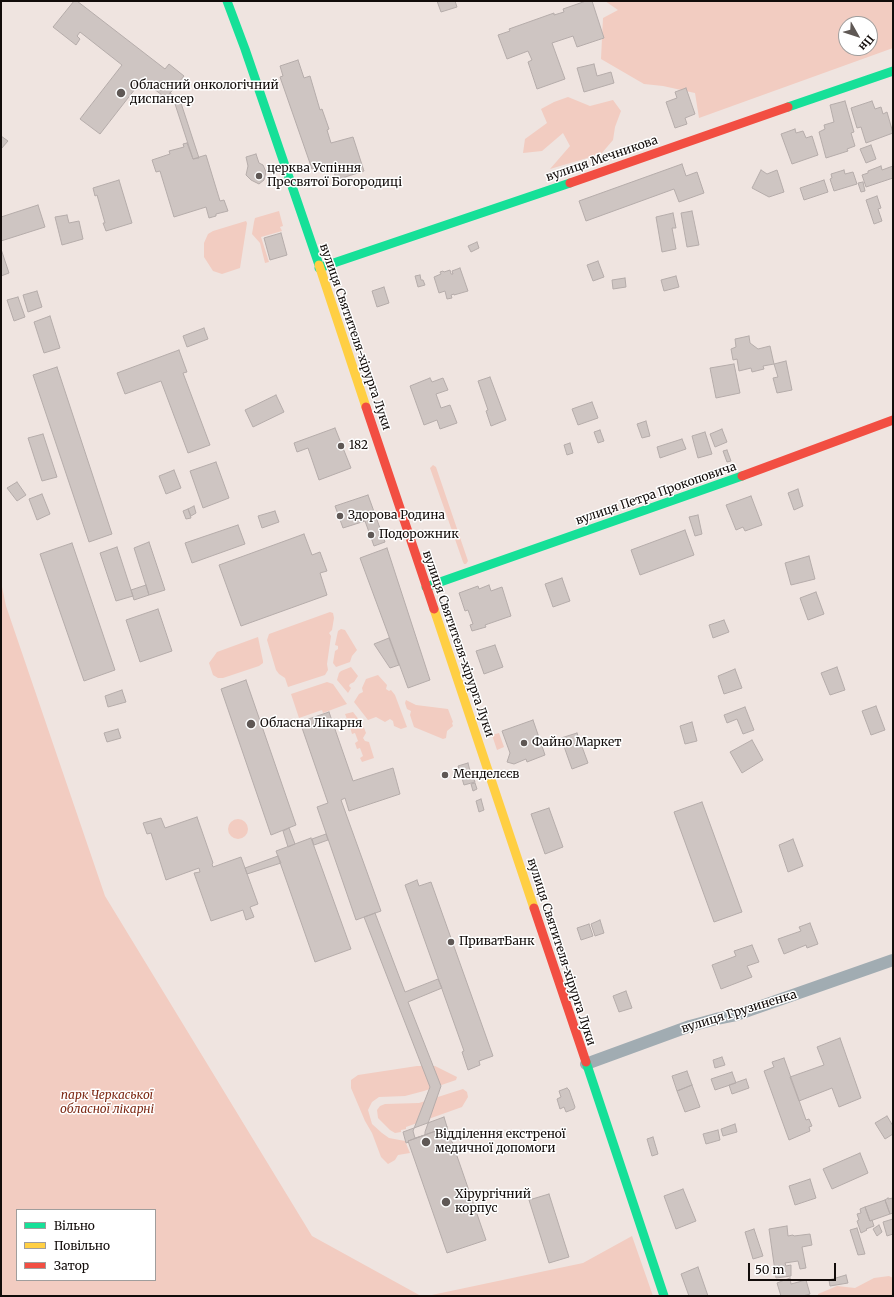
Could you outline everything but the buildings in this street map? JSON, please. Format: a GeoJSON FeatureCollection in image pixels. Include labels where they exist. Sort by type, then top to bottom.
{"type":"FeatureCollection","features":[{"type":"Feature","properties":{"kind":"street","name":"вулиця Святителя-хірурга Луки"},"geometry":{"type":"LineString","coordinates":[[227,1],[245,49],[319,268],[664,1296]]}},
{"type":"Feature","properties":{"kind":"street","name":"вулиця Мечникова"},"geometry":{"type":"LineString","coordinates":[[319,268],[524,199],[893,71]]}},
{"type":"Feature","properties":{"kind":"street","name":"вулиця Петра Прокоповича"},"geometry":{"type":"LineString","coordinates":[[426,587],[713,487],[893,420]]}},
{"type":"Feature","properties":{"kind":"street","name":"вулиця Грузиненка"},"geometry":{"type":"LineString","coordinates":[[586,1064],[690,1026],[736,1015],[893,960]]}},
{"type":"Feature","properties":{"kind":"green space"},"geometry":{"type":"Polygon","coordinates":[[[605,1],[893,1],[893,48],[878,53],[878,16],[838,16],[838,56],[871,56],[699,118],[695,93],[663,86],[644,84],[601,59],[603,18],[618,10],[605,1]]]}},
{"type":"Feature","properties":{"kind":"green space"},"geometry":{"type":"Polygon","coordinates":[[[568,97],[590,106],[613,100],[621,111],[615,127],[613,140],[601,154],[550,169],[570,146],[563,133],[542,151],[523,153],[525,139],[547,123],[541,109],[568,97]]]}},
{"type":"Feature","properties":{"kind":"green space"},"geometry":{"type":"Polygon","coordinates":[[[279,211],[283,226],[280,227],[282,231],[261,237],[269,262],[265,263],[260,243],[252,234],[255,218],[279,211]]]}},
{"type":"Feature","properties":{"kind":"green space"},"geometry":{"type":"Polygon","coordinates":[[[246,221],[247,223],[240,268],[222,274],[213,271],[204,257],[204,243],[208,234],[213,231],[246,221]]]}},
{"type":"Feature","properties":{"kind":"green space"},"geometry":{"type":"Polygon","coordinates":[[[433,465],[436,467],[468,561],[466,564],[463,562],[430,468],[433,465]]]}},
{"type":"Feature","properties":{"kind":"green space","name":"парк Черкаської обласної лікарні"},"geometry":{"type":"Polygon","coordinates":[[[1,582],[6,606],[105,896],[312,1236],[421,1296],[1,1296],[1,582]]]}},
{"type":"Feature","properties":{"kind":"green space"},"geometry":{"type":"Polygon","coordinates":[[[330,612],[333,613],[334,618],[332,630],[329,633],[331,636],[327,664],[328,670],[325,675],[288,687],[285,678],[276,670],[267,640],[269,634],[330,612]]]}},
{"type":"Feature","properties":{"kind":"green space"},"geometry":{"type":"Polygon","coordinates":[[[341,629],[345,630],[357,650],[352,656],[350,662],[336,667],[333,663],[335,651],[338,649],[338,646],[335,645],[338,631],[341,629]]]}},
{"type":"Feature","properties":{"kind":"green space"},"geometry":{"type":"Polygon","coordinates":[[[258,637],[263,663],[259,666],[223,678],[218,678],[213,675],[209,663],[217,652],[258,637]]]}},
{"type":"Feature","properties":{"kind":"green space"},"geometry":{"type":"Polygon","coordinates":[[[351,667],[358,676],[354,682],[350,684],[349,686],[351,688],[348,693],[337,680],[341,671],[351,667]]]}},
{"type":"Feature","properties":{"kind":"green space"},"geometry":{"type":"Polygon","coordinates":[[[378,675],[387,685],[386,689],[389,691],[391,690],[395,695],[407,727],[401,729],[394,726],[393,721],[390,719],[385,722],[376,717],[368,720],[354,702],[359,694],[363,692],[362,688],[366,679],[378,675]]]}},
{"type":"Feature","properties":{"kind":"green space"},"geometry":{"type":"Polygon","coordinates":[[[327,682],[333,684],[347,704],[323,713],[322,710],[299,718],[291,694],[327,682]]]}},
{"type":"Feature","properties":{"kind":"green space"},"geometry":{"type":"Polygon","coordinates":[[[406,700],[416,705],[448,709],[453,726],[447,731],[446,738],[443,739],[414,727],[410,715],[411,711],[407,709],[405,703],[406,700]]]}},
{"type":"Feature","properties":{"kind":"green space"},"geometry":{"type":"Polygon","coordinates":[[[353,712],[363,725],[366,733],[363,738],[365,741],[369,742],[374,758],[362,762],[360,758],[363,756],[360,748],[357,749],[355,743],[358,741],[355,733],[352,734],[350,727],[352,726],[345,714],[353,712]]]}},
{"type":"Feature","properties":{"kind":"green space"},"geometry":{"type":"Polygon","coordinates":[[[499,733],[504,747],[497,750],[492,735],[499,733]]]}},
{"type":"Feature","properties":{"kind":"green space"},"geometry":{"type":"Polygon","coordinates":[[[238,819],[245,822],[248,829],[245,836],[238,839],[231,836],[228,829],[231,822],[238,819]]]}},
{"type":"Feature","properties":{"kind":"green space"},"geometry":{"type":"Polygon","coordinates":[[[417,1066],[435,1066],[457,1077],[456,1080],[424,1091],[405,1096],[379,1097],[372,1102],[368,1110],[372,1124],[389,1138],[405,1141],[410,1153],[398,1155],[395,1160],[388,1164],[381,1157],[372,1133],[365,1121],[351,1088],[351,1080],[358,1075],[417,1066]]]}},
{"type":"Feature","properties":{"kind":"green space"},"geometry":{"type":"Polygon","coordinates":[[[463,1089],[467,1092],[468,1097],[462,1107],[406,1127],[406,1129],[401,1130],[401,1132],[395,1133],[390,1130],[378,1118],[377,1110],[380,1106],[385,1104],[419,1103],[463,1089]]]}},
{"type":"Feature","properties":{"kind":"green space"},"geometry":{"type":"Polygon","coordinates":[[[632,1236],[653,1296],[427,1296],[583,1263],[632,1236]]]}},
{"type":"Feature","properties":{"kind":"green space"},"geometry":{"type":"Polygon","coordinates":[[[889,1276],[893,1278],[893,1296],[818,1296],[818,1294],[837,1286],[855,1288],[874,1278],[889,1276]]]}},
{"type":"Feature","properties":{"kind":"traffic: fast"},"geometry":{"type":"LineString","coordinates":[[227,1],[245,49],[319,265]]}},
{"type":"Feature","properties":{"kind":"traffic: fast"},"geometry":{"type":"LineString","coordinates":[[788,107],[893,71]]}},
{"type":"Feature","properties":{"kind":"traffic: fast"},"geometry":{"type":"LineString","coordinates":[[319,268],[570,183]]}},
{"type":"Feature","properties":{"kind":"traffic: fast"},"geometry":{"type":"LineString","coordinates":[[426,587],[742,476]]}},
{"type":"Feature","properties":{"kind":"traffic: fast"},"geometry":{"type":"LineString","coordinates":[[586,1062],[664,1296]]}},
{"type":"Feature","properties":{"kind":"traffic: slow"},"geometry":{"type":"LineString","coordinates":[[319,265],[366,407]]}},
{"type":"Feature","properties":{"kind":"traffic: slow"},"geometry":{"type":"LineString","coordinates":[[434,609],[534,908]]}},
{"type":"Feature","properties":{"kind":"traffic: jam"},"geometry":{"type":"LineString","coordinates":[[570,183],[788,107]]}},
{"type":"Feature","properties":{"kind":"traffic: jam"},"geometry":{"type":"LineString","coordinates":[[366,407],[434,609]]}},
{"type":"Feature","properties":{"kind":"traffic: jam"},"geometry":{"type":"LineString","coordinates":[[742,476],[893,420]]}},
{"type":"Feature","properties":{"kind":"traffic: jam"},"geometry":{"type":"LineString","coordinates":[[534,908],[586,1062]]}},
{"type":"Feature","properties":{"kind":"place","name":"Обласний онкологічний диспансер"},"geometry":{"type":"Point","coordinates":[121,93]}},
{"type":"Feature","properties":{"kind":"place","name":"церква Успіння Пресвятої Богородиці"},"geometry":{"type":"Point","coordinates":[259,176]}},
{"type":"Feature","properties":{"kind":"place","name":"182"},"geometry":{"type":"Point","coordinates":[341,446]}},
{"type":"Feature","properties":{"kind":"place","name":"Здорова Родина"},"geometry":{"type":"Point","coordinates":[340,516]}},
{"type":"Feature","properties":{"kind":"place","name":"Подорожник"},"geometry":{"type":"Point","coordinates":[371,535]}},
{"type":"Feature","properties":{"kind":"place","name":"Обласна Лікарня"},"geometry":{"type":"Point","coordinates":[251,724]}},
{"type":"Feature","properties":{"kind":"place","name":"Файно Маркет"},"geometry":{"type":"Point","coordinates":[524,743]}},
{"type":"Feature","properties":{"kind":"place","name":"Менделєєв"},"geometry":{"type":"Point","coordinates":[445,775]}},
{"type":"Feature","properties":{"kind":"place","name":"ПриватБанк"},"geometry":{"type":"Point","coordinates":[451,942]}},
{"type":"Feature","properties":{"kind":"place","name":"Відділення екстреної медичної допомоги"},"geometry":{"type":"Point","coordinates":[426,1142]}},
{"type":"Feature","properties":{"kind":"place","name":"Хірургічний корпус"},"geometry":{"type":"Point","coordinates":[446,1202]}}]}
